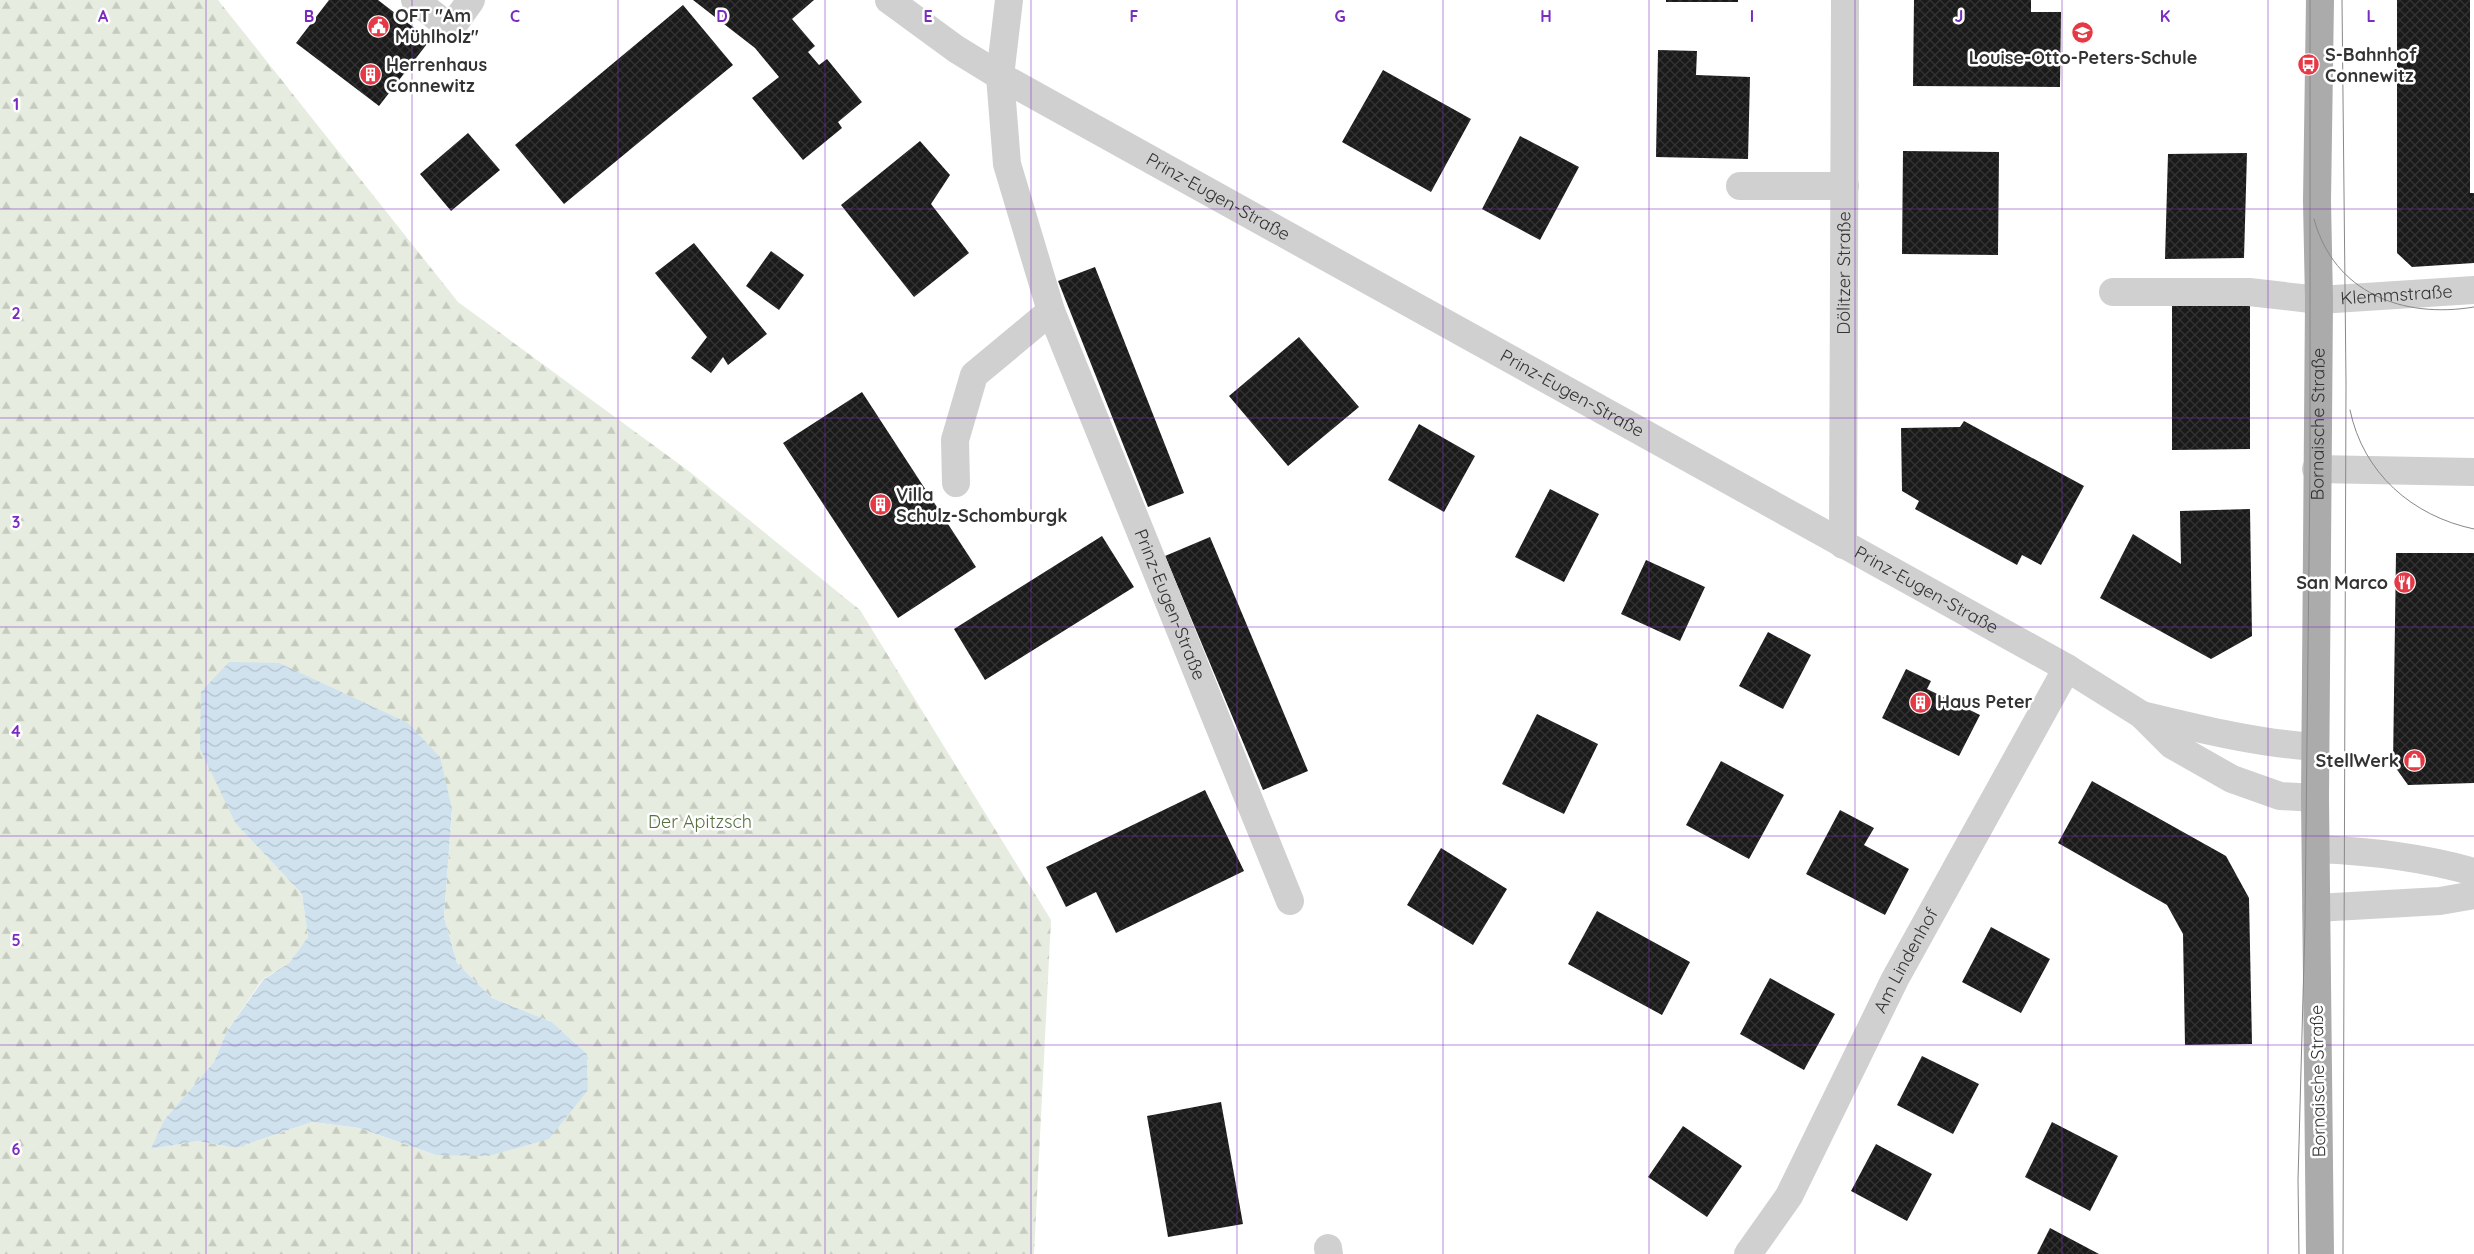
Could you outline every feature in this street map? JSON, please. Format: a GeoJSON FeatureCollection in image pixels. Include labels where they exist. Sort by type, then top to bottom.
{"type":"FeatureCollection","features":[{"type":"Feature","properties":{"kind":"main road","name":"Bornaische Straße"},"geometry":{"type":"LineString","coordinates":[[2320,0],[2317,201],[2319,300],[2316,469],[2315,798],[2320,1254]]}},
{"type":"Feature","properties":{"kind":"street"},"geometry":{"type":"LineString","coordinates":[[415,0],[444,23],[456,21],[471,0]]}},
{"type":"Feature","properties":{"kind":"street","name":"Prinz-Eugen-Straße"},"geometry":{"type":"LineString","coordinates":[[889,0],[956,49],[1000,76],[2067,668],[2142,715],[2172,745],[2232,779],[2280,796],[2315,798]]}},
{"type":"Feature","properties":{"kind":"street","name":"Prinz-Eugen-Straße"},"geometry":{"type":"LineString","coordinates":[[1008,0],[1000,76],[1007,164],[1051,311],[1290,901]]}},
{"type":"Feature","properties":{"kind":"street","name":"Dölitzer Straße"},"geometry":{"type":"LineString","coordinates":[[1843,545],[1845,0]]}},
{"type":"Feature","properties":{"kind":"street"},"geometry":{"type":"LineString","coordinates":[[1740,186],[1845,186]]}},
{"type":"Feature","properties":{"kind":"street","name":"Klemmstraße"},"geometry":{"type":"LineString","coordinates":[[2113,292],[2248,292],[2319,300],[2474,290]]}},
{"type":"Feature","properties":{"kind":"street"},"geometry":{"type":"LineString","coordinates":[[956,483],[955,440],[974,375],[1051,311]]}},
{"type":"Feature","properties":{"kind":"street"},"geometry":{"type":"LineString","coordinates":[[2316,469],[2474,472]]}},
{"type":"Feature","properties":{"kind":"street","name":"Am Lindenhof"},"geometry":{"type":"LineString","coordinates":[[1748,1254],[1789,1196],[1895,979],[2067,668]]}},
{"type":"Feature","properties":{"kind":"street","name":"Prinz-Eugen-Straße"},"geometry":{"type":"LineString","coordinates":[[2142,715],[2221,734],[2281,744],[2316,747]]}},
{"type":"Feature","properties":{"kind":"street"},"geometry":{"type":"LineString","coordinates":[[2316,849],[2363,851],[2438,861],[2474,872]]}},
{"type":"Feature","properties":{"kind":"street"},"geometry":{"type":"LineString","coordinates":[[2316,908],[2440,901],[2474,895]]}},
{"type":"Feature","properties":{"kind":"green space","name":"Der Apitzsch"},"geometry":{"type":"Polygon","coordinates":[[[0,0],[218,0],[458,302],[690,472],[860,610],[1051,920],[1034,1254],[0,1254],[0,0]],[[452,809],[236,824],[302,894],[308,937],[289,963],[262,980],[227,1031],[214,1062],[164,1120],[152,1149],[198,1141],[236,1148],[312,1122],[359,1128],[436,1155],[588,1090],[587,1054],[552,1022],[492,998],[457,963],[444,917],[452,809]]]}},
{"type":"Feature","properties":{"kind":"water"},"geometry":{"type":"Polygon","coordinates":[[[229,662],[279,663],[408,723],[440,757],[452,809],[444,917],[457,963],[492,998],[552,1022],[587,1054],[588,1090],[549,1139],[488,1156],[436,1155],[359,1128],[312,1122],[236,1148],[198,1141],[151,1149],[164,1120],[214,1062],[227,1031],[263,980],[289,963],[308,937],[302,894],[236,824],[200,749],[201,692],[229,662]]]}},
{"type":"Feature","properties":{"kind":"building","name":"Herrenhaus Connewitz"},"geometry":{"type":"Polygon","coordinates":[[[329,0],[378,0],[430,40],[379,106],[296,43],[329,0]]]}},
{"type":"Feature","properties":{"kind":"building"},"geometry":{"type":"Polygon","coordinates":[[[693,0],[814,0],[792,19],[815,46],[808,52],[819,65],[827,59],[862,102],[838,122],[842,128],[803,160],[752,98],[779,77],[755,48],[693,0]]]}},
{"type":"Feature","properties":{"kind":"building"},"geometry":{"type":"Polygon","coordinates":[[[1666,0],[1738,0],[1738,2],[1666,2],[1666,0]]]}},
{"type":"Feature","properties":{"kind":"building"},"geometry":{"type":"Polygon","coordinates":[[[1914,0],[2031,0],[2031,12],[2061,12],[2060,87],[1913,86],[1914,0]]]}},
{"type":"Feature","properties":{"kind":"building"},"geometry":{"type":"Polygon","coordinates":[[[2397,0],[2470,0],[2470,193],[2474,193],[2474,263],[2412,267],[2397,253],[2397,0]]]}},
{"type":"Feature","properties":{"kind":"building"},"geometry":{"type":"Polygon","coordinates":[[[683,5],[733,65],[564,204],[515,145],[683,5]]]}},
{"type":"Feature","properties":{"kind":"building"},"geometry":{"type":"Polygon","coordinates":[[[1658,50],[1697,51],[1696,75],[1750,77],[1748,159],[1656,157],[1658,50]]]}},
{"type":"Feature","properties":{"kind":"building"},"geometry":{"type":"Polygon","coordinates":[[[1383,70],[1471,119],[1431,192],[1342,142],[1383,70]]]}},
{"type":"Feature","properties":{"kind":"building"},"geometry":{"type":"Polygon","coordinates":[[[468,133],[500,170],[451,211],[420,174],[468,133]]]}},
{"type":"Feature","properties":{"kind":"building"},"geometry":{"type":"Polygon","coordinates":[[[1520,136],[1579,167],[1540,240],[1482,209],[1520,136]]]}},
{"type":"Feature","properties":{"kind":"building"},"geometry":{"type":"Polygon","coordinates":[[[920,141],[950,175],[931,204],[969,253],[914,297],[841,205],[920,141]]]}},
{"type":"Feature","properties":{"kind":"building"},"geometry":{"type":"Polygon","coordinates":[[[1903,151],[1999,152],[1998,255],[1902,254],[1903,151]]]}},
{"type":"Feature","properties":{"kind":"building"},"geometry":{"type":"Polygon","coordinates":[[[2247,153],[2244,258],[2165,259],[2168,154],[2247,153]]]}},
{"type":"Feature","properties":{"kind":"building"},"geometry":{"type":"Polygon","coordinates":[[[694,243],[767,334],[728,365],[723,357],[711,373],[691,358],[707,337],[655,273],[694,243]]]}},
{"type":"Feature","properties":{"kind":"building"},"geometry":{"type":"Polygon","coordinates":[[[771,251],[804,275],[779,310],[746,286],[771,251]]]}},
{"type":"Feature","properties":{"kind":"building"},"geometry":{"type":"Polygon","coordinates":[[[1095,267],[1184,493],[1148,507],[1058,281],[1095,267]]]}},
{"type":"Feature","properties":{"kind":"building"},"geometry":{"type":"Polygon","coordinates":[[[2172,306],[2250,306],[2250,449],[2172,450],[2172,306]]]}},
{"type":"Feature","properties":{"kind":"building"},"geometry":{"type":"Polygon","coordinates":[[[1299,337],[1359,407],[1288,466],[1229,396],[1299,337]]]}},
{"type":"Feature","properties":{"kind":"building","name":"Villa Schulz-Schomburgk"},"geometry":{"type":"Polygon","coordinates":[[[862,392],[976,567],[898,618],[783,443],[862,392]]]}},
{"type":"Feature","properties":{"kind":"building"},"geometry":{"type":"Polygon","coordinates":[[[1964,421],[2084,486],[2041,565],[2022,555],[2017,565],[1915,509],[1919,501],[1902,491],[1901,428],[1960,427],[1964,421]]]}},
{"type":"Feature","properties":{"kind":"building"},"geometry":{"type":"Polygon","coordinates":[[[1419,424],[1475,456],[1444,512],[1388,480],[1419,424]]]}},
{"type":"Feature","properties":{"kind":"building"},"geometry":{"type":"Polygon","coordinates":[[[1550,489],[1599,514],[1564,582],[1515,557],[1550,489]]]}},
{"type":"Feature","properties":{"kind":"building"},"geometry":{"type":"Polygon","coordinates":[[[2250,509],[2252,636],[2211,659],[2100,598],[2133,534],[2181,564],[2180,511],[2250,509]]]}},
{"type":"Feature","properties":{"kind":"building"},"geometry":{"type":"Polygon","coordinates":[[[1102,536],[1134,587],[985,680],[954,629],[1102,536]]]}},
{"type":"Feature","properties":{"kind":"building"},"geometry":{"type":"Polygon","coordinates":[[[1210,537],[1308,771],[1263,790],[1165,556],[1210,537]]]}},
{"type":"Feature","properties":{"kind":"building"},"geometry":{"type":"Polygon","coordinates":[[[2396,553],[2474,553],[2474,783],[2408,785],[2393,764],[2396,553]]]}},
{"type":"Feature","properties":{"kind":"building"},"geometry":{"type":"Polygon","coordinates":[[[1646,560],[1705,587],[1680,641],[1621,614],[1646,560]]]}},
{"type":"Feature","properties":{"kind":"building"},"geometry":{"type":"Polygon","coordinates":[[[1768,632],[1811,655],[1783,709],[1739,686],[1768,632]]]}},
{"type":"Feature","properties":{"kind":"building","name":"Haus Peter"},"geometry":{"type":"Polygon","coordinates":[[[1906,669],[1931,681],[1927,689],[1980,715],[1959,756],[1882,718],[1906,669]]]}},
{"type":"Feature","properties":{"kind":"building"},"geometry":{"type":"Polygon","coordinates":[[[1537,714],[1598,744],[1564,814],[1502,784],[1537,714]]]}},
{"type":"Feature","properties":{"kind":"building"},"geometry":{"type":"Polygon","coordinates":[[[1721,761],[1784,795],[1749,859],[1686,825],[1721,761]]]}},
{"type":"Feature","properties":{"kind":"building"},"geometry":{"type":"Polygon","coordinates":[[[2092,781],[2226,856],[2249,898],[2252,1044],[2185,1045],[2183,934],[2167,905],[2058,843],[2092,781]]]}},
{"type":"Feature","properties":{"kind":"building"},"geometry":{"type":"Polygon","coordinates":[[[1205,790],[1244,871],[1116,933],[1096,892],[1066,907],[1046,867],[1205,790]]]}},
{"type":"Feature","properties":{"kind":"building"},"geometry":{"type":"Polygon","coordinates":[[[1840,810],[1874,828],[1864,845],[1909,869],[1885,915],[1806,874],[1840,810]]]}},
{"type":"Feature","properties":{"kind":"building"},"geometry":{"type":"Polygon","coordinates":[[[1441,848],[1507,889],[1473,945],[1407,905],[1441,848]]]}},
{"type":"Feature","properties":{"kind":"building"},"geometry":{"type":"Polygon","coordinates":[[[1597,911],[1690,962],[1662,1015],[1568,964],[1597,911]]]}},
{"type":"Feature","properties":{"kind":"building"},"geometry":{"type":"Polygon","coordinates":[[[1991,927],[2050,959],[2021,1013],[1962,982],[1991,927]]]}},
{"type":"Feature","properties":{"kind":"building"},"geometry":{"type":"Polygon","coordinates":[[[1770,978],[1835,1014],[1804,1070],[1740,1034],[1770,978]]]}},
{"type":"Feature","properties":{"kind":"building"},"geometry":{"type":"Polygon","coordinates":[[[1922,1056],[1979,1084],[1953,1134],[1897,1105],[1922,1056]]]}},
{"type":"Feature","properties":{"kind":"building"},"geometry":{"type":"Polygon","coordinates":[[[1221,1102],[1243,1224],[1168,1237],[1147,1116],[1221,1102]]]}},
{"type":"Feature","properties":{"kind":"building"},"geometry":{"type":"Polygon","coordinates":[[[2052,1122],[2118,1156],[2090,1211],[2025,1177],[2052,1122]]]}},
{"type":"Feature","properties":{"kind":"building"},"geometry":{"type":"Polygon","coordinates":[[[1683,1126],[1742,1166],[1707,1217],[1648,1177],[1683,1126]]]}},
{"type":"Feature","properties":{"kind":"building"},"geometry":{"type":"Polygon","coordinates":[[[1876,1144],[1932,1174],[1907,1221],[1851,1191],[1876,1144]]]}},
{"type":"Feature","properties":{"kind":"building"},"geometry":{"type":"Polygon","coordinates":[[[2050,1228],[2099,1254],[2037,1254],[2050,1228]]]}},
{"type":"Feature","properties":{"kind":"tram line"},"geometry":{"type":"LineString","coordinates":[[2299,1254],[2298,1180],[2305,924],[2310,469],[2310,0]]}},
{"type":"Feature","properties":{"kind":"tram line"},"geometry":{"type":"LineString","coordinates":[[2342,0],[2346,383],[2343,1254]]}},
{"type":"Feature","properties":{"kind":"tram line"},"geometry":{"type":"LineString","coordinates":[[2314,219],[2324,245],[2337,266],[2355,283],[2375,295],[2397,304],[2422,309],[2448,310],[2474,307]]}},
{"type":"Feature","properties":{"kind":"tram line"},"geometry":{"type":"LineString","coordinates":[[2350,410],[2366,453],[2379,472],[2394,488],[2430,514],[2451,523],[2474,529]]}},
{"type":"Feature","properties":{"kind":"place","name":"OFT \"Am Mühlholz\""},"geometry":{"type":"Point","coordinates":[379,26]}},
{"type":"Feature","properties":{"kind":"place","name":"Louise-Otto-Peters-Schule"},"geometry":{"type":"Point","coordinates":[2083,33]}},
{"type":"Feature","properties":{"kind":"place","name":"S-Bahnhof Connewitz"},"geometry":{"type":"Point","coordinates":[2309,65]}},
{"type":"Feature","properties":{"kind":"place","name":"Herrenhaus Connewitz"},"geometry":{"type":"Point","coordinates":[370,75]}},
{"type":"Feature","properties":{"kind":"place","name":"Villa Schulz-Schomburgk"},"geometry":{"type":"Point","coordinates":[880,505]}},
{"type":"Feature","properties":{"kind":"place","name":"San Marco"},"geometry":{"type":"Point","coordinates":[2404,583]}},
{"type":"Feature","properties":{"kind":"place","name":"Haus Peter"},"geometry":{"type":"Point","coordinates":[1921,702]}},
{"type":"Feature","properties":{"kind":"place","name":"StellWerk"},"geometry":{"type":"Point","coordinates":[2415,761]}}]}
